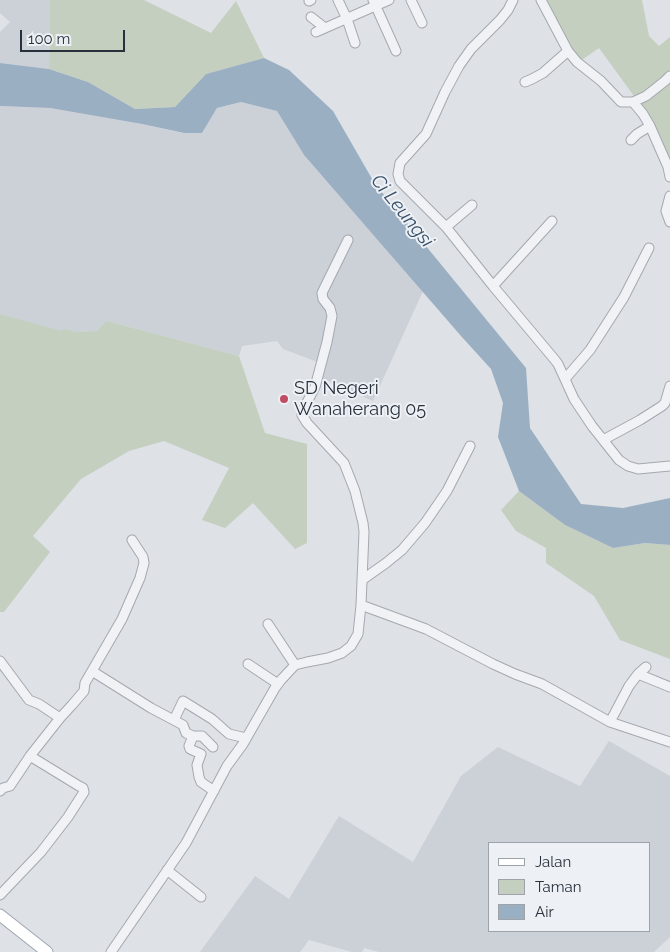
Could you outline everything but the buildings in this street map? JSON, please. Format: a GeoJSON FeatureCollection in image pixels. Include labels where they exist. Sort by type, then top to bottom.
{"type":"FeatureCollection","features":[{"type":"Feature","properties":{"kind":"main road"},"geometry":{"type":"LineString","coordinates":[[0,915],[47,952]]}},
{"type":"Feature","properties":{"kind":"street"},"geometry":{"type":"LineString","coordinates":[[338,0],[355,43]]}},
{"type":"Feature","properties":{"kind":"street"},"geometry":{"type":"LineString","coordinates":[[316,32],[347,19],[374,3],[389,0]]}},
{"type":"Feature","properties":{"kind":"street"},"geometry":{"type":"LineString","coordinates":[[411,0],[422,23]]}},
{"type":"Feature","properties":{"kind":"street"},"geometry":{"type":"LineString","coordinates":[[513,0],[500,20],[471,49],[459,66],[426,134],[400,163],[398,169],[400,181],[446,227],[555,360],[574,399],[618,460],[638,469],[670,466]]}},
{"type":"Feature","properties":{"kind":"street"},"geometry":{"type":"LineString","coordinates":[[541,0],[568,51],[577,62],[601,81],[621,102],[633,102],[646,96],[670,76]]}},
{"type":"Feature","properties":{"kind":"street"},"geometry":{"type":"LineString","coordinates":[[374,3],[396,51]]}},
{"type":"Feature","properties":{"kind":"street"},"geometry":{"type":"LineString","coordinates":[[311,17],[325,28]]}},
{"type":"Feature","properties":{"kind":"street"},"geometry":{"type":"LineString","coordinates":[[525,82],[543,73],[568,51]]}},
{"type":"Feature","properties":{"kind":"street"},"geometry":{"type":"LineString","coordinates":[[633,102],[650,126],[668,167],[670,177]]}},
{"type":"Feature","properties":{"kind":"street"},"geometry":{"type":"LineString","coordinates":[[631,140],[650,126]]}},
{"type":"Feature","properties":{"kind":"street"},"geometry":{"type":"LineString","coordinates":[[670,196],[666,211],[670,222]]}},
{"type":"Feature","properties":{"kind":"street"},"geometry":{"type":"LineString","coordinates":[[446,227],[472,205]]}},
{"type":"Feature","properties":{"kind":"street"},"geometry":{"type":"LineString","coordinates":[[493,286],[552,221]]}},
{"type":"Feature","properties":{"kind":"street"},"geometry":{"type":"LineString","coordinates":[[111,952],[196,827],[227,766],[278,684],[295,665],[328,658],[347,650],[358,634],[364,532],[353,483],[344,463],[307,423],[302,415],[315,387],[332,316],[322,293],[348,240]]}},
{"type":"Feature","properties":{"kind":"street"},"geometry":{"type":"LineString","coordinates":[[565,379],[590,350],[624,297],[650,248]]}},
{"type":"Feature","properties":{"kind":"street"},"geometry":{"type":"LineString","coordinates":[[602,440],[662,406],[670,386]]}},
{"type":"Feature","properties":{"kind":"street"},"geometry":{"type":"LineString","coordinates":[[362,580],[402,550],[425,523],[446,491],[470,446]]}},
{"type":"Feature","properties":{"kind":"street"},"geometry":{"type":"LineString","coordinates":[[0,790],[10,786],[30,756],[84,691],[84,684],[122,619],[140,578],[144,560],[132,540]]}},
{"type":"Feature","properties":{"kind":"street"},"geometry":{"type":"LineString","coordinates":[[361,605],[426,629],[515,674],[542,684],[610,722],[670,742]]}},
{"type":"Feature","properties":{"kind":"street"},"geometry":{"type":"LineString","coordinates":[[268,624],[295,665]]}},
{"type":"Feature","properties":{"kind":"street"},"geometry":{"type":"LineString","coordinates":[[0,661],[29,700],[39,704],[60,718]]}},
{"type":"Feature","properties":{"kind":"street"},"geometry":{"type":"LineString","coordinates":[[248,664],[278,684]]}},
{"type":"Feature","properties":{"kind":"street"},"geometry":{"type":"LineString","coordinates":[[610,722],[629,686],[646,667]]}},
{"type":"Feature","properties":{"kind":"street"},"geometry":{"type":"LineString","coordinates":[[92,671],[151,708],[183,725],[186,733],[193,736],[202,736],[213,747]]}},
{"type":"Feature","properties":{"kind":"street"},"geometry":{"type":"LineString","coordinates":[[638,674],[670,687]]}},
{"type":"Feature","properties":{"kind":"street"},"geometry":{"type":"LineString","coordinates":[[174,720],[182,702],[212,719],[229,734],[246,738]]}},
{"type":"Feature","properties":{"kind":"street"},"geometry":{"type":"LineString","coordinates":[[193,736],[189,746],[190,749],[201,754],[197,765],[199,777],[201,782],[214,791]]}},
{"type":"Feature","properties":{"kind":"street"},"geometry":{"type":"LineString","coordinates":[[0,895],[41,852],[68,817],[84,792],[83,788],[30,756]]}},
{"type":"Feature","properties":{"kind":"street"},"geometry":{"type":"LineString","coordinates":[[167,870],[201,897]]}},
{"type":"Feature","properties":{"kind":"shaded area"},"geometry":{"type":"Polygon","coordinates":[[[0,0],[50,0],[49,69],[0,63],[0,32],[10,22],[0,13],[0,0]]]}},
{"type":"Feature","properties":{"kind":"shaded area"},"geometry":{"type":"Polygon","coordinates":[[[241,102],[277,111],[304,155],[423,291],[373,401],[320,377],[323,364],[283,349],[277,341],[242,346],[239,356],[107,321],[96,331],[76,332],[66,329],[61,332],[0,314],[0,106],[50,108],[182,133],[202,133],[217,108],[241,102]]]}},
{"type":"Feature","properties":{"kind":"shaded area"},"geometry":{"type":"Polygon","coordinates":[[[609,741],[670,776],[670,937],[654,952],[379,952],[364,948],[362,952],[352,952],[309,940],[300,952],[200,952],[255,876],[289,899],[339,816],[413,862],[461,776],[498,747],[580,786],[609,741]]]}},
{"type":"Feature","properties":{"kind":"green space"},"geometry":{"type":"Polygon","coordinates":[[[50,0],[144,0],[211,33],[236,1],[264,58],[206,74],[175,107],[135,109],[88,82],[49,69],[50,0]]]}},
{"type":"Feature","properties":{"kind":"green space"},"geometry":{"type":"Polygon","coordinates":[[[545,0],[642,0],[649,36],[659,46],[670,37],[670,162],[642,107],[599,48],[579,62],[545,0]]]}},
{"type":"Feature","properties":{"kind":"green space"},"geometry":{"type":"Polygon","coordinates":[[[0,314],[61,331],[66,329],[76,332],[96,331],[107,321],[239,356],[265,433],[307,444],[307,543],[295,549],[253,503],[225,528],[202,520],[229,468],[164,441],[129,451],[81,479],[33,536],[50,552],[4,612],[0,612],[0,314]]]}},
{"type":"Feature","properties":{"kind":"green space"},"geometry":{"type":"Polygon","coordinates":[[[519,491],[565,525],[613,548],[645,543],[670,545],[670,659],[620,640],[594,596],[546,563],[546,548],[516,531],[501,510],[519,491]]]}},
{"type":"Feature","properties":{"kind":"water"},"geometry":{"type":"Polygon","coordinates":[[[264,58],[289,70],[333,111],[375,184],[526,368],[530,428],[581,504],[623,508],[670,498],[670,545],[645,543],[613,548],[565,525],[519,491],[498,437],[503,403],[491,369],[304,155],[277,111],[241,102],[217,108],[202,133],[184,133],[50,108],[0,106],[0,63],[49,69],[88,82],[135,109],[175,107],[206,74],[264,58]]]}},
{"type":"Feature","properties":{"kind":"place","name":"SD Negeri Wanaherang 05"},"geometry":{"type":"Point","coordinates":[284,399]}},
{"type":"Feature","properties":{"kind":"water label","name":"Ci Leungsi"},"geometry":{"type":"Point","coordinates":[402,211]}}]}
